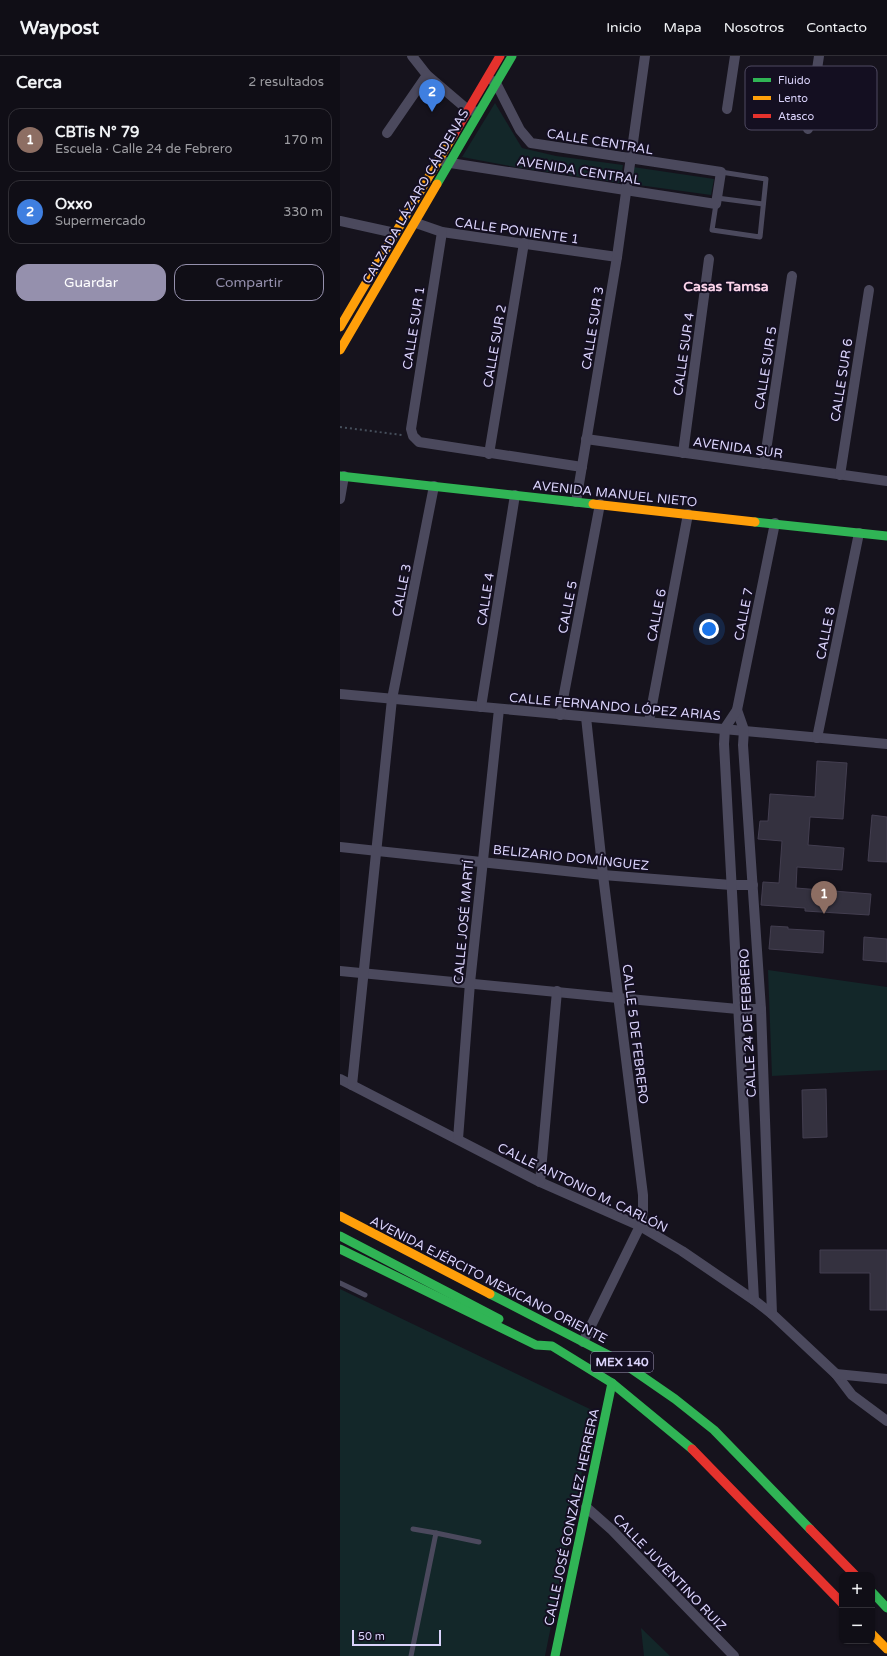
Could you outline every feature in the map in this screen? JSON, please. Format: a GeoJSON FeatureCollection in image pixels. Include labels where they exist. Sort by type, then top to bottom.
{"type":"FeatureCollection","features":[{"type":"Feature","properties":{"kind":"main road","name":"CALZADA LÁZARO CÁRDENAS"},"geometry":{"type":"LineString","coordinates":[[340,327],[500,56]]}},
{"type":"Feature","properties":{"kind":"main road","name":"CALZADA LÁZARO CÁRDENAS"},"geometry":{"type":"LineString","coordinates":[[340,350],[451,163],[512,56]]}},
{"type":"Feature","properties":{"kind":"main road","name":"AVENIDA MANUEL NIETO"},"geometry":{"type":"LineString","coordinates":[[342,476],[887,536]]}},
{"type":"Feature","properties":{"kind":"main road","name":"AVENIDA EJÉRCITO MEXICANO ORIENTE"},"geometry":{"type":"LineString","coordinates":[[340,1216],[620,1361],[674,1399],[714,1430],[852,1572]]}},
{"type":"Feature","properties":{"kind":"main road","name":"MEX 140"},"geometry":{"type":"LineString","coordinates":[[340,1236],[552,1346],[612,1383],[698,1454],[839,1600]]}},
{"type":"Feature","properties":{"kind":"main road","name":"MEX 140"},"geometry":{"type":"LineString","coordinates":[[340,1249],[536,1345],[552,1346]]}},
{"type":"Feature","properties":{"kind":"main road","name":"CALLE JOSÉ GONZÁLEZ HERRERA"},"geometry":{"type":"LineString","coordinates":[[555,1656],[612,1383]]}},
{"type":"Feature","properties":{"kind":"main road"},"geometry":{"type":"LineString","coordinates":[[875,1595],[887,1608]]}},
{"type":"Feature","properties":{"kind":"main road"},"geometry":{"type":"LineString","coordinates":[[875,1637],[887,1649]]}},
{"type":"Feature","properties":{"kind":"street"},"geometry":{"type":"LineString","coordinates":[[412,56],[424,71],[468,110],[479,113]]}},
{"type":"Feature","properties":{"kind":"street"},"geometry":{"type":"LineString","coordinates":[[387,132],[424,71],[423,56]]}},
{"type":"Feature","properties":{"kind":"street","name":"CALLE SUR 3"},"geometry":{"type":"LineString","coordinates":[[576,502],[617,257],[645,56]]}},
{"type":"Feature","properties":{"kind":"street"},"geometry":{"type":"LineString","coordinates":[[727,109],[735,56]]}},
{"type":"Feature","properties":{"kind":"street"},"geometry":{"type":"LineString","coordinates":[[817,66],[819,56]]}},
{"type":"Feature","properties":{"kind":"street","name":"CALLE CENTRAL"},"geometry":{"type":"LineString","coordinates":[[488,76],[496,83],[520,130],[531,143],[721,172]]}},
{"type":"Feature","properties":{"kind":"street","name":"AVENIDA CENTRAL"},"geometry":{"type":"LineString","coordinates":[[438,161],[625,191],[716,201]]}},
{"type":"Feature","properties":{"kind":"street"},"geometry":{"type":"LineString","coordinates":[[716,201],[721,172]]}},
{"type":"Feature","properties":{"kind":"street"},"geometry":{"type":"LineString","coordinates":[[340,221],[395,233]]}},
{"type":"Feature","properties":{"kind":"street","name":"CALLE PONIENTE 1"},"geometry":{"type":"LineString","coordinates":[[416,222],[442,232],[617,257]]}},
{"type":"Feature","properties":{"kind":"street","name":"CALLE SUR 1"},"geometry":{"type":"LineString","coordinates":[[412,433],[442,232]]}},
{"type":"Feature","properties":{"kind":"street","name":"CALLE SUR 2"},"geometry":{"type":"LineString","coordinates":[[489,454],[524,244]]}},
{"type":"Feature","properties":{"kind":"street","name":"CALLE SUR 4"},"geometry":{"type":"LineString","coordinates":[[683,453],[709,259]]}},
{"type":"Feature","properties":{"kind":"street","name":"CALLE SUR 5"},"geometry":{"type":"LineString","coordinates":[[764,464],[792,276]]}},
{"type":"Feature","properties":{"kind":"street","name":"CALLE SUR 6"},"geometry":{"type":"LineString","coordinates":[[840,475],[869,290]]}},
{"type":"Feature","properties":{"kind":"street"},"geometry":{"type":"LineString","coordinates":[[412,433],[419,442],[489,454],[582,467]]}},
{"type":"Feature","properties":{"kind":"street","name":"AVENIDA SUR"},"geometry":{"type":"LineString","coordinates":[[586,439],[887,481]]}},
{"type":"Feature","properties":{"kind":"street"},"geometry":{"type":"LineString","coordinates":[[340,499],[342,476]]}},
{"type":"Feature","properties":{"kind":"street","name":"CALLE 3"},"geometry":{"type":"LineString","coordinates":[[352,1085],[392,699],[434,486]]}},
{"type":"Feature","properties":{"kind":"street","name":"CALLE 4"},"geometry":{"type":"LineString","coordinates":[[481,707],[515,495]]}},
{"type":"Feature","properties":{"kind":"street","name":"CALLE 5"},"geometry":{"type":"LineString","coordinates":[[560,715],[600,504]]}},
{"type":"Feature","properties":{"kind":"street","name":"CALLE 6"},"geometry":{"type":"LineString","coordinates":[[649,721],[688,514]]}},
{"type":"Feature","properties":{"kind":"street","name":"CALLE 7"},"geometry":{"type":"LineString","coordinates":[[725,728],[737,710],[775,523]]}},
{"type":"Feature","properties":{"kind":"street","name":"CALLE 8"},"geometry":{"type":"LineString","coordinates":[[818,738],[859,533]]}},
{"type":"Feature","properties":{"kind":"street","name":"CALLE FERNANDO LÓPEZ ARIAS"},"geometry":{"type":"LineString","coordinates":[[340,694],[560,715],[649,721],[887,744]]}},
{"type":"Feature","properties":{"kind":"street","name":"CALLE JOSÉ MARTÍ"},"geometry":{"type":"LineString","coordinates":[[458,1138],[470,983],[498,709]]}},
{"type":"Feature","properties":{"kind":"street"},"geometry":{"type":"LineString","coordinates":[[737,710],[744,730]]}},
{"type":"Feature","properties":{"kind":"street","name":"CALLE 5 DE FEBRERO"},"geometry":{"type":"LineString","coordinates":[[583,1342],[640,1226],[643,1212],[643,1195],[603,875],[586,717]]}},
{"type":"Feature","properties":{"kind":"street","name":"CALLE 24 DE FEBRERO"},"geometry":{"type":"LineString","coordinates":[[725,728],[724,744],[731,885],[754,1300]]}},
{"type":"Feature","properties":{"kind":"street","name":"CALLE 24 DE FEBRERO"},"geometry":{"type":"LineString","coordinates":[[744,730],[743,745],[761,1009],[772,1314]]}},
{"type":"Feature","properties":{"kind":"street","name":"BELIZARIO DOMÍNGUEZ"},"geometry":{"type":"LineString","coordinates":[[340,847],[603,875],[731,885],[753,885]]}},
{"type":"Feature","properties":{"kind":"street"},"geometry":{"type":"LineString","coordinates":[[340,970],[618,998],[738,1009],[761,1009]]}},
{"type":"Feature","properties":{"kind":"street"},"geometry":{"type":"LineString","coordinates":[[540,1182],[557,992]]}},
{"type":"Feature","properties":{"kind":"street","name":"CALLE ANTONIO M. CARLÓN"},"geometry":{"type":"LineString","coordinates":[[340,1079],[458,1138],[540,1182],[640,1226],[682,1251],[772,1314],[836,1374],[852,1395],[887,1422]]}},
{"type":"Feature","properties":{"kind":"street"},"geometry":{"type":"LineString","coordinates":[[836,1374],[887,1379]]}},
{"type":"Feature","properties":{"kind":"street","name":"CALLE JUVENTINO RUIZ"},"geometry":{"type":"LineString","coordinates":[[586,1507],[612,1530],[734,1656]]}},
{"type":"Feature","properties":{"kind":"lane"},"geometry":{"type":"LineString","coordinates":[[721,172],[766,179],[760,237],[712,230],[716,201],[763,204]]}},
{"type":"Feature","properties":{"kind":"lane"},"geometry":{"type":"LineString","coordinates":[[340,1283],[365,1295]]}},
{"type":"Feature","properties":{"kind":"lane"},"geometry":{"type":"LineString","coordinates":[[413,1529],[479,1542]]}},
{"type":"Feature","properties":{"kind":"lane"},"geometry":{"type":"LineString","coordinates":[[411,1656],[436,1533]]}},
{"type":"Feature","properties":{"kind":"path"},"geometry":{"type":"LineString","coordinates":[[340,427],[412,433]]}},
{"type":"Feature","properties":{"kind":"green space"},"geometry":{"type":"Polygon","coordinates":[[[495,103],[522,148],[556,156],[623,165],[620,183],[515,167],[462,157],[495,103]]]}},
{"type":"Feature","properties":{"kind":"green space"},"geometry":{"type":"Polygon","coordinates":[[[633,167],[714,179],[711,195],[631,184],[633,167]]]}},
{"type":"Feature","properties":{"kind":"green space"},"geometry":{"type":"Polygon","coordinates":[[[768,970],[887,987],[887,1070],[772,1076],[768,970]]]}},
{"type":"Feature","properties":{"kind":"green space"},"geometry":{"type":"Polygon","coordinates":[[[340,1289],[594,1411],[545,1656],[340,1656],[340,1289]]]}},
{"type":"Feature","properties":{"kind":"green space"},"geometry":{"type":"Polygon","coordinates":[[[641,1628],[670,1656],[644,1656],[641,1628]]]}},
{"type":"Feature","properties":{"kind":"building"},"geometry":{"type":"Polygon","coordinates":[[[817,761],[847,763],[843,819],[810,817],[808,845],[844,848],[842,870],[797,867],[796,888],[871,894],[869,915],[805,911],[805,908],[761,905],[763,882],[779,883],[782,841],[758,839],[760,821],[768,821],[770,794],[815,797],[817,761]]]}},
{"type":"Feature","properties":{"kind":"building"},"geometry":{"type":"Polygon","coordinates":[[[872,815],[887,817],[887,862],[868,861],[872,815]]]}},
{"type":"Feature","properties":{"kind":"building"},"geometry":{"type":"Polygon","coordinates":[[[771,926],[788,927],[788,929],[824,931],[823,953],[769,949],[771,926]]]}},
{"type":"Feature","properties":{"kind":"building"},"geometry":{"type":"Polygon","coordinates":[[[864,937],[887,939],[887,962],[863,960],[864,937]]]}},
{"type":"Feature","properties":{"kind":"building"},"geometry":{"type":"Polygon","coordinates":[[[826,1089],[827,1137],[803,1138],[802,1090],[826,1089]]]}},
{"type":"Feature","properties":{"kind":"building"},"geometry":{"type":"Polygon","coordinates":[[[820,1250],[887,1250],[887,1310],[870,1310],[870,1273],[820,1273],[820,1250]]]}},
{"type":"Feature","properties":{"kind":"traffic: fast"},"geometry":{"type":"LineString","coordinates":[[437,184],[512,56]]}},
{"type":"Feature","properties":{"kind":"traffic: fast"},"geometry":{"type":"LineString","coordinates":[[340,476],[593,504]]}},
{"type":"Feature","properties":{"kind":"traffic: fast"},"geometry":{"type":"LineString","coordinates":[[755,522],[887,536]]}},
{"type":"Feature","properties":{"kind":"traffic: fast"},"geometry":{"type":"LineString","coordinates":[[340,1236],[499,1319]]}},
{"type":"Feature","properties":{"kind":"traffic: fast"},"geometry":{"type":"LineString","coordinates":[[340,1249],[536,1345],[552,1346],[612,1383],[692,1449]]}},
{"type":"Feature","properties":{"kind":"traffic: fast"},"geometry":{"type":"LineString","coordinates":[[490,1294],[620,1361],[675,1399],[714,1430],[810,1529]]}},
{"type":"Feature","properties":{"kind":"traffic: fast"},"geometry":{"type":"LineString","coordinates":[[555,1656],[612,1383]]}},
{"type":"Feature","properties":{"kind":"traffic: fast"},"geometry":{"type":"LineString","coordinates":[[875,1595],[887,1608]]}},
{"type":"Feature","properties":{"kind":"traffic: slow"},"geometry":{"type":"LineString","coordinates":[[340,327],[454,134]]}},
{"type":"Feature","properties":{"kind":"traffic: slow"},"geometry":{"type":"LineString","coordinates":[[340,350],[437,184]]}},
{"type":"Feature","properties":{"kind":"traffic: slow"},"geometry":{"type":"LineString","coordinates":[[593,504],[755,522]]}},
{"type":"Feature","properties":{"kind":"traffic: slow"},"geometry":{"type":"LineString","coordinates":[[340,1216],[490,1294]]}},
{"type":"Feature","properties":{"kind":"traffic: slow"},"geometry":{"type":"LineString","coordinates":[[875,1637],[887,1649]]}},
{"type":"Feature","properties":{"kind":"traffic: jam"},"geometry":{"type":"LineString","coordinates":[[454,134],[500,56]]}},
{"type":"Feature","properties":{"kind":"traffic: jam"},"geometry":{"type":"LineString","coordinates":[[692,1449],[839,1600]]}},
{"type":"Feature","properties":{"kind":"traffic: jam"},"geometry":{"type":"LineString","coordinates":[[810,1529],[852,1572]]}},
{"type":"Feature","properties":{"kind":"place","name":"Oxxo"},"geometry":{"type":"Point","coordinates":[432,112]}},
{"type":"Feature","properties":{"kind":"place","name":"CBTis N° 79"},"geometry":{"type":"Point","coordinates":[824,914]}},
{"type":"Feature","properties":{"kind":"district","name":"Casas Tamsa"},"geometry":{"type":"Point","coordinates":[726,286]}}]}
